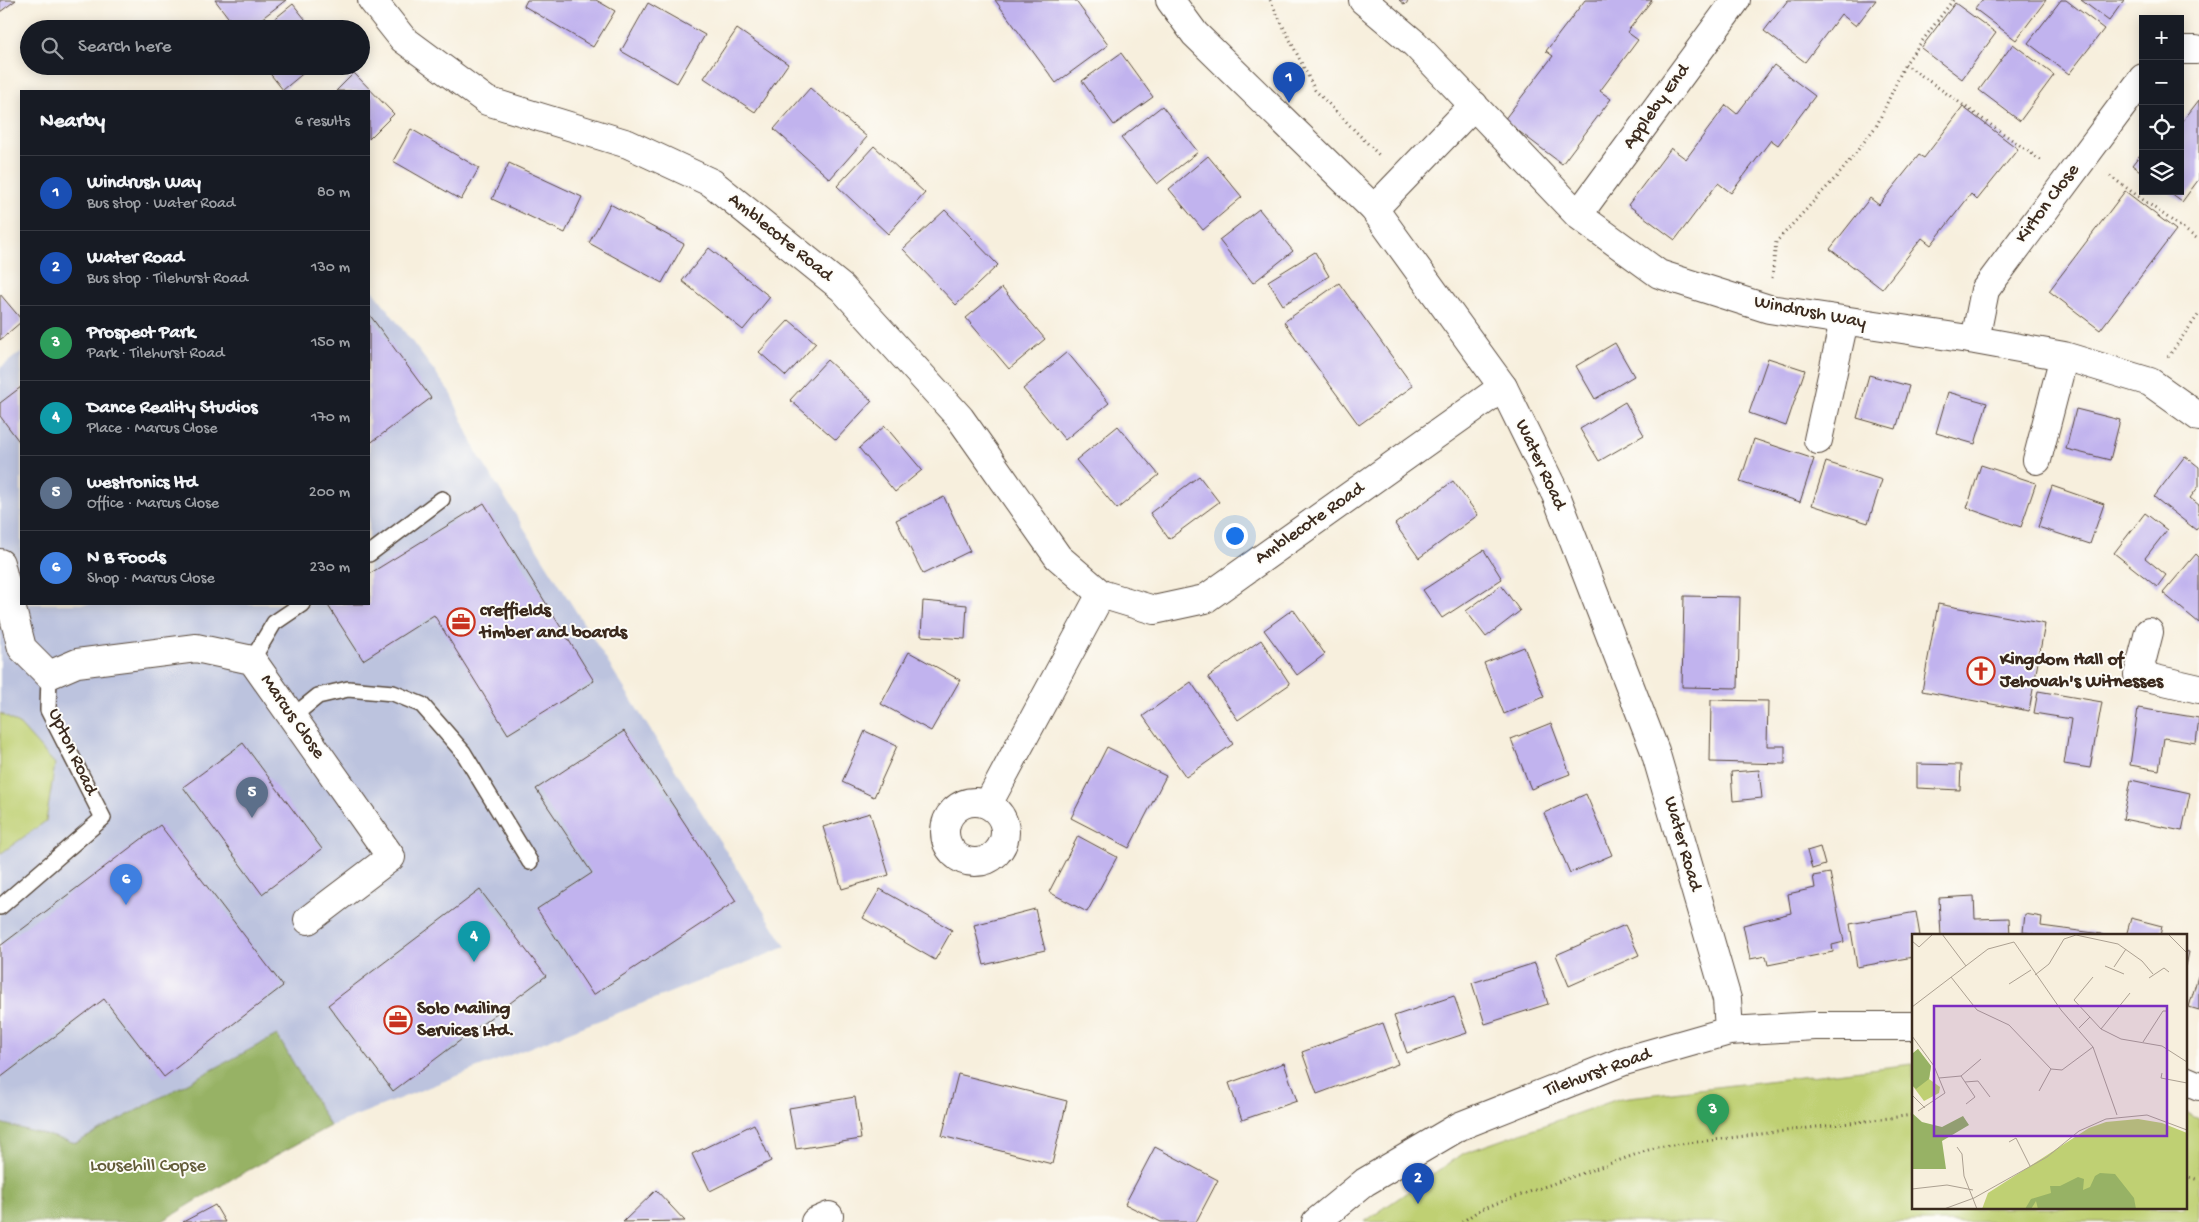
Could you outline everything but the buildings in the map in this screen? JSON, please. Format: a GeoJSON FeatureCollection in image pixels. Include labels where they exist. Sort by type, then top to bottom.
{"type":"FeatureCollection","features":[{"type":"Feature","properties":{"kind":"street","name":"Amblecote Road"},"geometry":{"type":"LineString","coordinates":[[372,0],[403,39],[487,101],[628,144],[712,183],[834,282],[960,418],[1058,557],[1101,594],[1154,610],[1205,599],[1504,387]]}},
{"type":"Feature","properties":{"kind":"street","name":"Water Road"},"geometry":{"type":"LineString","coordinates":[[1170,0],[1195,34],[1374,209],[1504,387],[1556,496],[1655,751],[1727,999],[1730,1031]]}},
{"type":"Feature","properties":{"kind":"street","name":"Windrush Way"},"geometry":{"type":"LineString","coordinates":[[1363,0],[1415,44],[1578,214],[1659,274],[1769,308],[2064,356],[2150,382],[2199,417]]}},
{"type":"Feature","properties":{"kind":"street","name":"Appleby End"},"geometry":{"type":"LineString","coordinates":[[1578,214],[1736,0]]}},
{"type":"Feature","properties":{"kind":"street","name":"Kirton Close"},"geometry":{"type":"LineString","coordinates":[[1975,340],[1985,290],[2139,83]]}},
{"type":"Feature","properties":{"kind":"street"},"geometry":{"type":"LineString","coordinates":[[1374,209],[1474,105]]}},
{"type":"Feature","properties":{"kind":"street"},"geometry":{"type":"LineString","coordinates":[[1818,440],[1844,321]]}},
{"type":"Feature","properties":{"kind":"street"},"geometry":{"type":"LineString","coordinates":[[2037,460],[2064,356]]}},
{"type":"Feature","properties":{"kind":"street"},"geometry":{"type":"LineString","coordinates":[[0,563],[22,648],[49,675]]}},
{"type":"Feature","properties":{"kind":"street"},"geometry":{"type":"LineString","coordinates":[[988,804],[1101,594]]}},
{"type":"Feature","properties":{"kind":"street"},"geometry":{"type":"LineString","coordinates":[[2149,632],[2138,675],[2199,689]]}},
{"type":"Feature","properties":{"kind":"street","name":"Marcus Close"},"geometry":{"type":"LineString","coordinates":[[49,675],[77,663],[196,648],[252,660],[391,857],[308,920]]}},
{"type":"Feature","properties":{"kind":"street","name":"Tilehurst Road"},"geometry":{"type":"LineString","coordinates":[[1316,1222],[1365,1182],[1460,1126],[1624,1062],[1730,1031],[1815,1026],[1912,1026]]}},
{"type":"Feature","properties":{"kind":"street"},"geometry":{"type":"LineString","coordinates":[[2186,1080],[2199,1086]]}},
{"type":"Feature","properties":{"kind":"lane"},"geometry":{"type":"LineString","coordinates":[[370,553],[442,499]]}},
{"type":"Feature","properties":{"kind":"lane"},"geometry":{"type":"LineString","coordinates":[[252,660],[274,623],[301,605]]}},
{"type":"Feature","properties":{"kind":"lane","name":"Upton Road"},"geometry":{"type":"LineString","coordinates":[[0,907],[103,818],[48,710],[49,675]]}},
{"type":"Feature","properties":{"kind":"lane"},"geometry":{"type":"LineString","coordinates":[[292,717],[318,696],[348,689],[393,693],[422,705],[463,752],[530,862]]}},
{"type":"Feature","properties":{"kind":"path"},"geometry":{"type":"LineString","coordinates":[[1270,0],[1315,90],[1402,178]]}},
{"type":"Feature","properties":{"kind":"path"},"geometry":{"type":"LineString","coordinates":[[1769,308],[1776,242],[1840,172],[1877,124],[1905,64],[1953,0]]}},
{"type":"Feature","properties":{"kind":"path"},"geometry":{"type":"LineString","coordinates":[[1905,64],[2066,179]]}},
{"type":"Feature","properties":{"kind":"path"},"geometry":{"type":"LineString","coordinates":[[2084,157],[2199,240]]}},
{"type":"Feature","properties":{"kind":"path"},"geometry":{"type":"LineString","coordinates":[[2150,382],[2199,314]]}},
{"type":"Feature","properties":{"kind":"path"},"geometry":{"type":"LineString","coordinates":[[1462,1222],[1481,1209],[1657,1147],[1912,1115]]}},
{"type":"Feature","properties":{"kind":"path"},"geometry":{"type":"LineString","coordinates":[[2186,1176],[2199,1180]]}},
{"type":"Feature","properties":{"kind":"shaded area"},"geometry":{"type":"Polygon","coordinates":[[[370,286],[450,392],[477,453],[786,947],[330,1126],[277,1035],[76,1143],[0,1123],[0,854],[46,821],[20,725],[0,713],[0,368],[20,353],[20,605],[370,605],[370,286]]]}},
{"type":"Feature","properties":{"kind":"green space"},"geometry":{"type":"Polygon","coordinates":[[[0,713],[20,725],[55,764],[46,821],[0,854],[0,713]]]}},
{"type":"Feature","properties":{"kind":"green space","name":"Lousehill Copse"},"geometry":{"type":"Polygon","coordinates":[[[277,1035],[330,1126],[232,1179],[161,1222],[0,1222],[0,1123],[76,1143],[277,1035]]]}},
{"type":"Feature","properties":{"kind":"green space"},"geometry":{"type":"Polygon","coordinates":[[[1912,1064],[1912,1210],[2186,1210],[2186,1112],[2199,1118],[2199,1222],[1364,1222],[1464,1153],[1621,1098],[1912,1064]]]}},
{"type":"Feature","properties":{"kind":"place","name":"Windrush Way"},"geometry":{"type":"Point","coordinates":[1289,103]}},
{"type":"Feature","properties":{"kind":"place","name":"creffields timber and boards"},"geometry":{"type":"Point","coordinates":[461,622]}},
{"type":"Feature","properties":{"kind":"place","name":"Kingdom Hall of Jehovah's Witnesses"},"geometry":{"type":"Point","coordinates":[1981,671]}},
{"type":"Feature","properties":{"kind":"place","name":"westronics ltd"},"geometry":{"type":"Point","coordinates":[252,818]}},
{"type":"Feature","properties":{"kind":"place","name":"N B Foods"},"geometry":{"type":"Point","coordinates":[126,905]}},
{"type":"Feature","properties":{"kind":"place","name":"Dance Reality Studios"},"geometry":{"type":"Point","coordinates":[474,962]}},
{"type":"Feature","properties":{"kind":"place","name":"Solo Mailing Services Ltd."},"geometry":{"type":"Point","coordinates":[398,1020]}},
{"type":"Feature","properties":{"kind":"place","name":"Prospect Park"},"geometry":{"type":"Point","coordinates":[1713,1135]}},
{"type":"Feature","properties":{"kind":"place","name":"Water Road"},"geometry":{"type":"Point","coordinates":[1418,1204]}}]}
